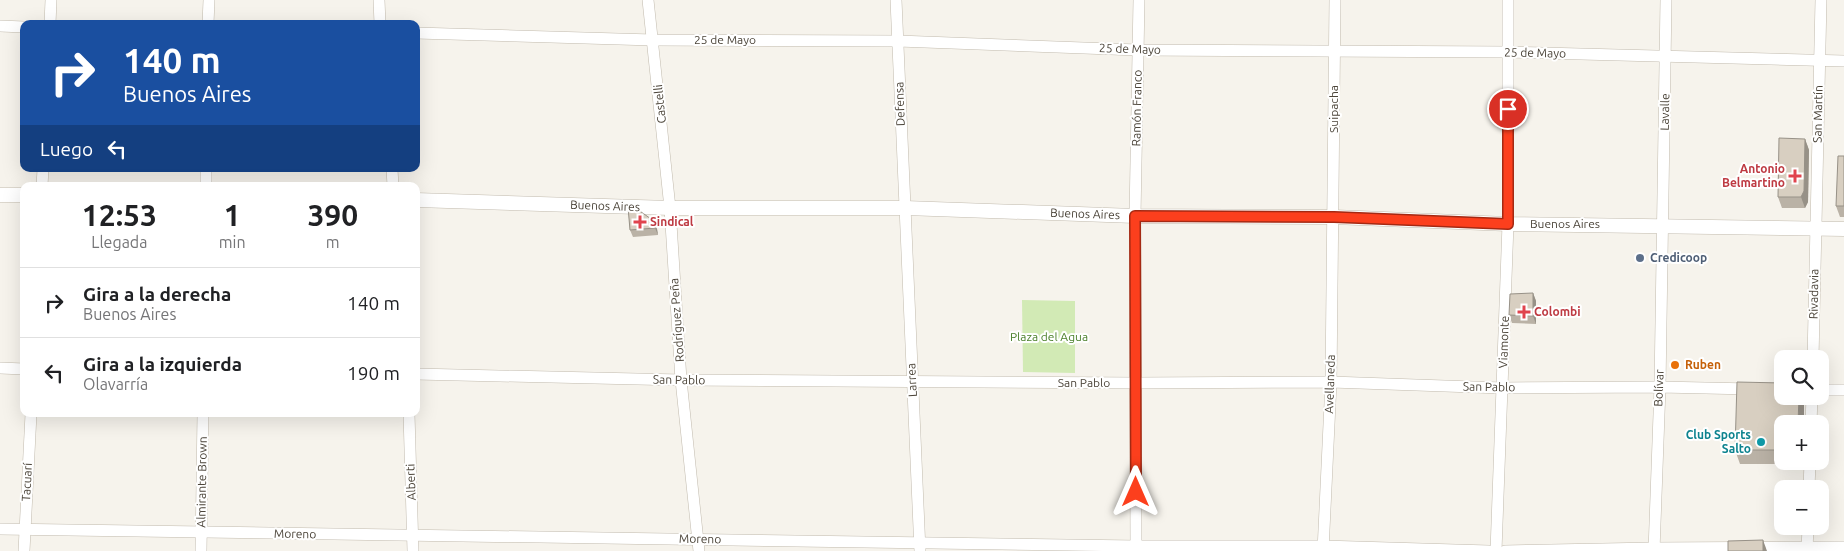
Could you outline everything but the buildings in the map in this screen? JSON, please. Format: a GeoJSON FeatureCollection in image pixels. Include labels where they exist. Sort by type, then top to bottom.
{"type":"FeatureCollection","features":[{"type":"Feature","properties":{"kind":"street"},"geometry":{"type":"LineString","coordinates":[[50,20],[51,0]]}},
{"type":"Feature","properties":{"kind":"street"},"geometry":{"type":"LineString","coordinates":[[208,20],[209,0]]}},
{"type":"Feature","properties":{"kind":"street"},"geometry":{"type":"LineString","coordinates":[[378,0],[380,20]]}},
{"type":"Feature","properties":{"kind":"street","name":"Castelli"},"geometry":{"type":"LineString","coordinates":[[648,0],[670,208]]}},
{"type":"Feature","properties":{"kind":"street","name":"Defensa"},"geometry":{"type":"LineString","coordinates":[[896,0],[905,208]]}},
{"type":"Feature","properties":{"kind":"street","name":"Ramón Franco"},"geometry":{"type":"LineString","coordinates":[[1136,548],[1135,216],[1138,0]]}},
{"type":"Feature","properties":{"kind":"street","name":"Suipacha"},"geometry":{"type":"LineString","coordinates":[[1334,217],[1335,0]]}},
{"type":"Feature","properties":{"kind":"street","name":"Viamonte"},"geometry":{"type":"LineString","coordinates":[[1496,551],[1508,224],[1508,0]]}},
{"type":"Feature","properties":{"kind":"street","name":"Lavalle"},"geometry":{"type":"LineString","coordinates":[[1662,225],[1666,0]]}},
{"type":"Feature","properties":{"kind":"street","name":"San Martín"},"geometry":{"type":"LineString","coordinates":[[1816,229],[1821,0]]}},
{"type":"Feature","properties":{"kind":"street"},"geometry":{"type":"LineString","coordinates":[[0,26],[20,26]]}},
{"type":"Feature","properties":{"kind":"street","name":"25 de Mayo"},"geometry":{"type":"LineString","coordinates":[[420,33],[653,40],[898,41],[1138,50],[1508,52],[1844,61]]}},
{"type":"Feature","properties":{"kind":"street"},"geometry":{"type":"LineString","coordinates":[[0,195],[20,195]]}},
{"type":"Feature","properties":{"kind":"street","name":"Buenos Aires"},"geometry":{"type":"LineString","coordinates":[[420,200],[670,208],[905,208],[1135,216],[1334,217],[1508,224],[1844,228]]}},
{"type":"Feature","properties":{"kind":"street","name":"Rodríguez Peña"},"geometry":{"type":"LineString","coordinates":[[670,208],[681,380],[699,545]]}},
{"type":"Feature","properties":{"kind":"street","name":"Larrea"},"geometry":{"type":"LineString","coordinates":[[905,208],[920,547]]}},
{"type":"Feature","properties":{"kind":"street","name":"Avellaneda"},"geometry":{"type":"LineString","coordinates":[[1323,548],[1331,382],[1334,217]]}},
{"type":"Feature","properties":{"kind":"street","name":"Bolívar"},"geometry":{"type":"LineString","coordinates":[[1654,549],[1660,387],[1662,225]]}},
{"type":"Feature","properties":{"kind":"street","name":"Rivadavia"},"geometry":{"type":"LineString","coordinates":[[1813,350],[1816,229]]}},
{"type":"Feature","properties":{"kind":"street"},"geometry":{"type":"LineString","coordinates":[[0,368],[20,369]]}},
{"type":"Feature","properties":{"kind":"street","name":"San Pablo"},"geometry":{"type":"LineString","coordinates":[[420,374],[681,380],[1136,383],[1331,382],[1502,388],[1660,387],[1764,389]]}},
{"type":"Feature","properties":{"kind":"street"},"geometry":{"type":"LineString","coordinates":[[1829,390],[1844,390]]}},
{"type":"Feature","properties":{"kind":"street","name":"Tacuarí"},"geometry":{"type":"LineString","coordinates":[[24,551],[31,417]]}},
{"type":"Feature","properties":{"kind":"street","name":"Almirante Brown"},"geometry":{"type":"LineString","coordinates":[[200,551],[204,417]]}},
{"type":"Feature","properties":{"kind":"street","name":"Alberti"},"geometry":{"type":"LineString","coordinates":[[409,417],[413,551]]}},
{"type":"Feature","properties":{"kind":"street","name":"Moreno"},"geometry":{"type":"LineString","coordinates":[[0,529],[413,536],[699,545],[1323,548],[1489,551]]}},
{"type":"Feature","properties":{"kind":"street"},"geometry":{"type":"LineString","coordinates":[[1807,549],[1808,535]]}},
{"type":"Feature","properties":{"kind":"street"},"geometry":{"type":"LineString","coordinates":[[1505,551],[1844,548]]}},
{"type":"Feature","properties":{"kind":"green space","name":"Plaza del Agua"},"geometry":{"type":"Polygon","coordinates":[[[1022,300],[1075,301],[1075,373],[1023,372],[1022,300]]]}},
{"type":"Feature","properties":{"kind":"place","name":"Antonio Belmartino"},"geometry":{"type":"Point","coordinates":[1795,176]}},
{"type":"Feature","properties":{"kind":"place","name":"Sindical"},"geometry":{"type":"Point","coordinates":[640,222]}},
{"type":"Feature","properties":{"kind":"place","name":"Credicoop"},"geometry":{"type":"Point","coordinates":[1640,258]}},
{"type":"Feature","properties":{"kind":"place","name":"Colombi"},"geometry":{"type":"Point","coordinates":[1524,312]}},
{"type":"Feature","properties":{"kind":"place","name":"Ruben"},"geometry":{"type":"Point","coordinates":[1675,365]}},
{"type":"Feature","properties":{"kind":"place","name":"Club Sports Salto"},"geometry":{"type":"Point","coordinates":[1761,442]}},
{"type":"Feature","properties":{"kind":"route"},"geometry":{"type":"LineString","coordinates":[[1136,492],[1135,216],[1334,217],[1508,224],[1508,109]]}}]}
